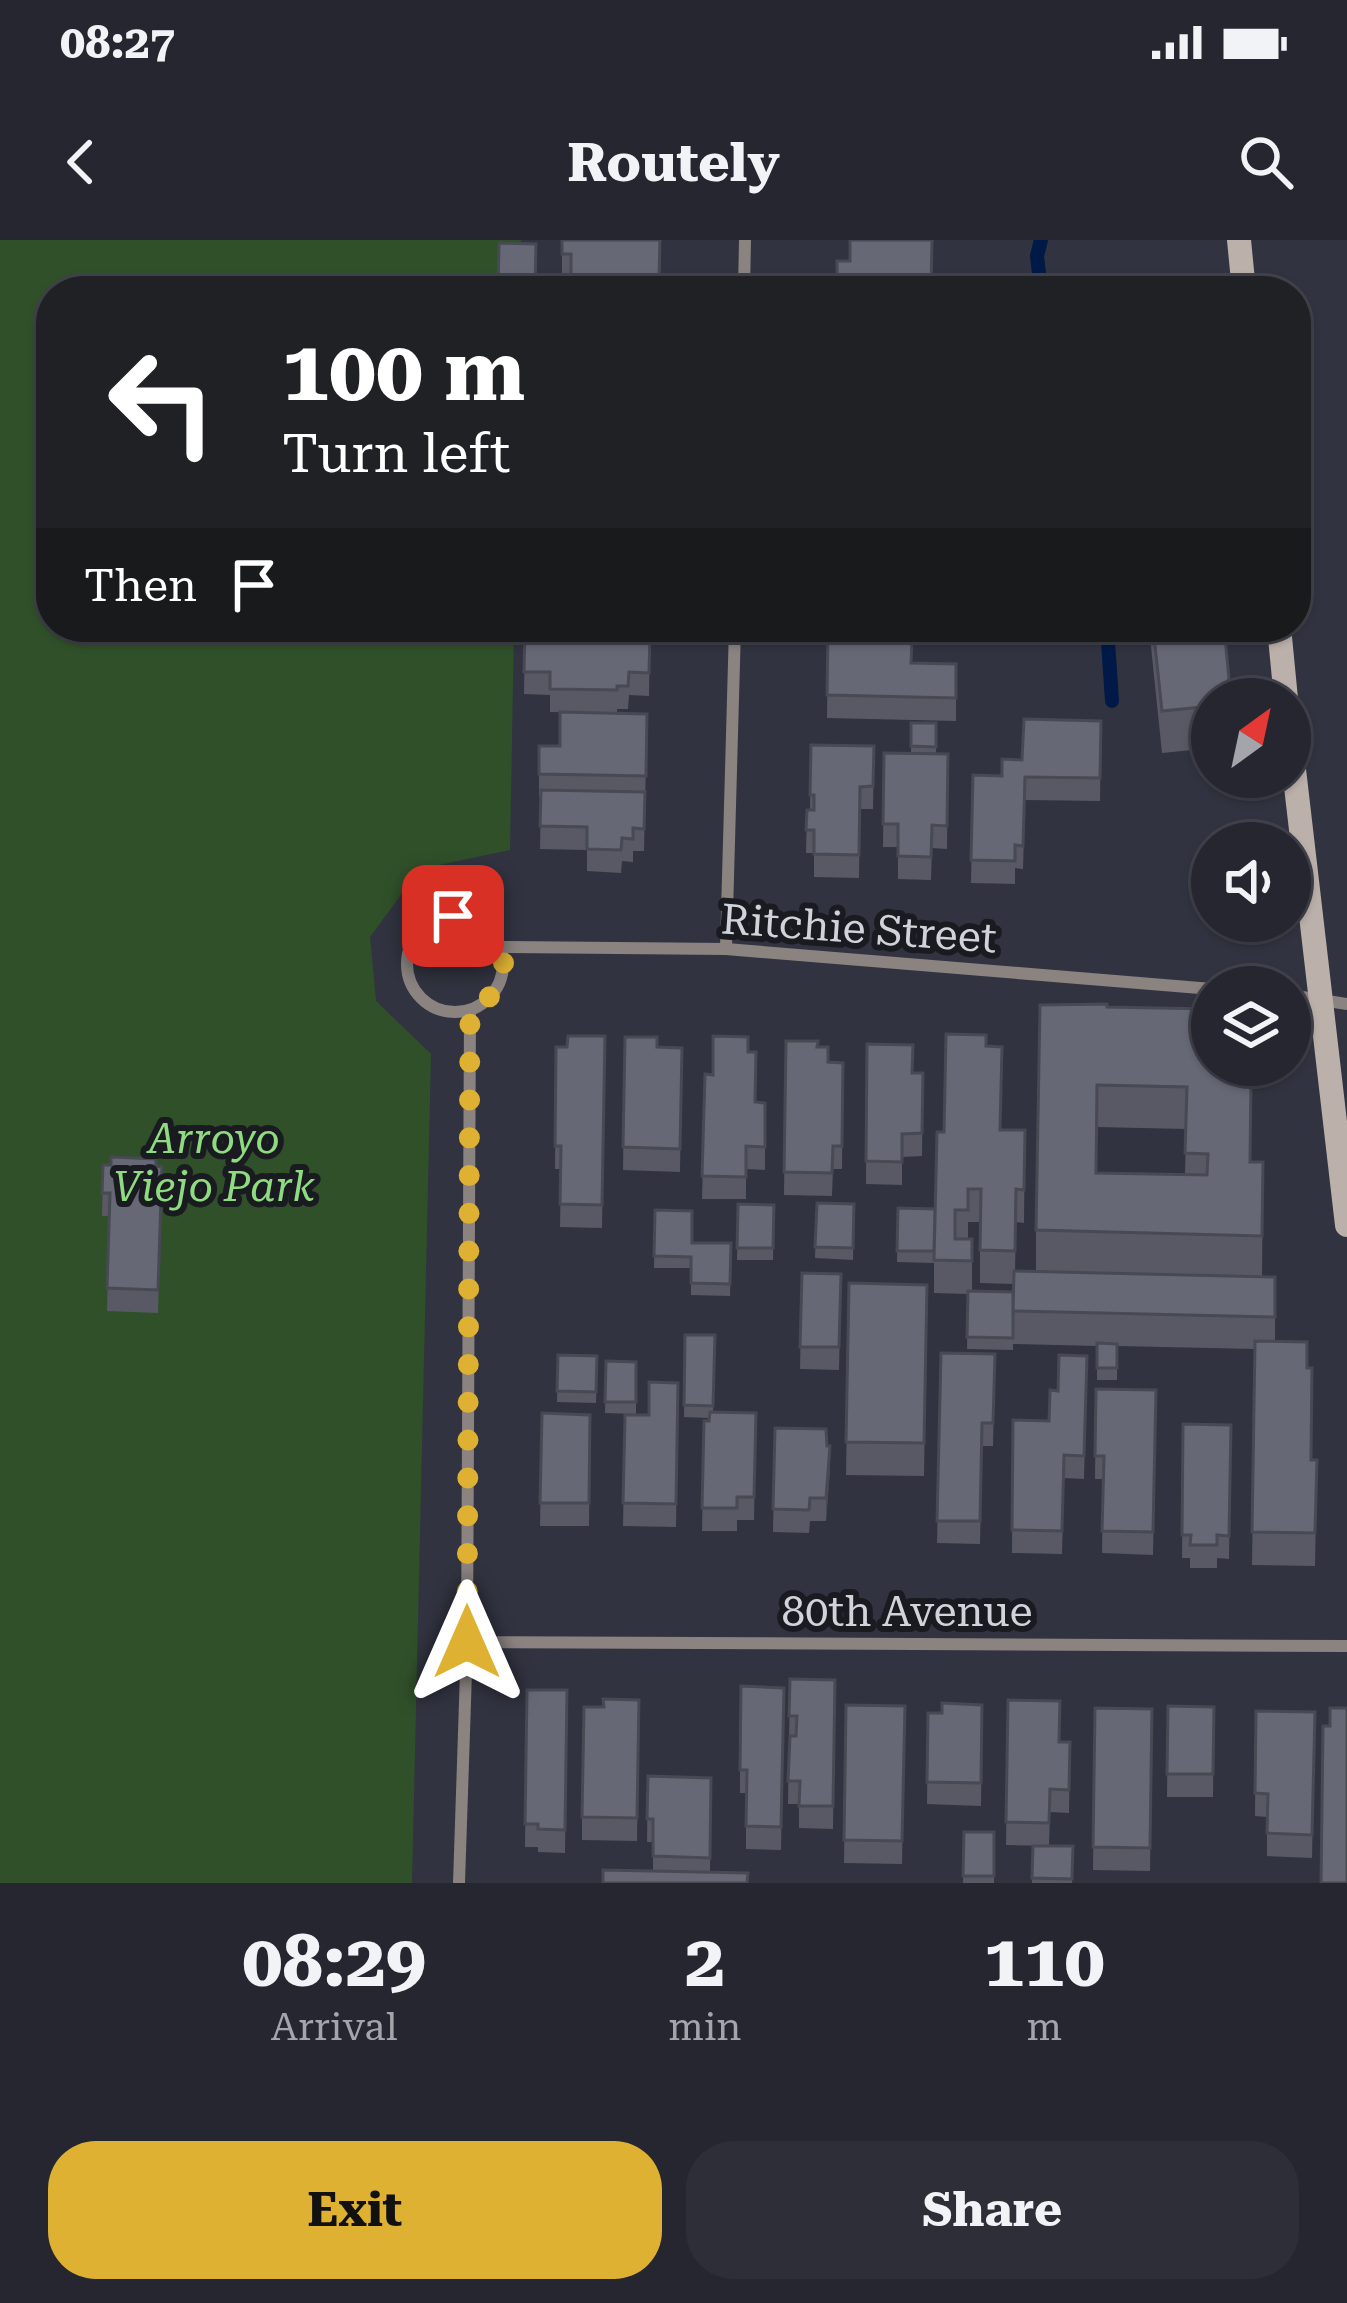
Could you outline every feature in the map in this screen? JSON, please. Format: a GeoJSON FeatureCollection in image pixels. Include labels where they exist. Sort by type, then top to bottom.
{"type":"FeatureCollection","features":[{"type":"Feature","properties":{"kind":"main road"},"geometry":{"type":"LineString","coordinates":[[1239,240],[1243,276]]}},
{"type":"Feature","properties":{"kind":"main road"},"geometry":{"type":"LineString","coordinates":[[1280,642],[1284,678]]}},
{"type":"Feature","properties":{"kind":"main road"},"geometry":{"type":"LineString","coordinates":[[1297,798],[1347,1225]]}},
{"type":"Feature","properties":{"kind":"street"},"geometry":{"type":"LineString","coordinates":[[744,276],[745,240]]}},
{"type":"Feature","properties":{"kind":"street"},"geometry":{"type":"LineString","coordinates":[[726,950],[735,642]]}},
{"type":"Feature","properties":{"kind":"street"},"geometry":{"type":"LineString","coordinates":[[453,916],[469,917],[490,930],[501,947],[500,984],[492,996],[470,1010],[435,1008],[416,992],[407,966],[409,949],[423,927],[453,916]]}},
{"type":"Feature","properties":{"kind":"street","name":"Ritchie Street"},"geometry":{"type":"LineString","coordinates":[[501,947],[726,950],[1191,987]]}},
{"type":"Feature","properties":{"kind":"street"},"geometry":{"type":"LineString","coordinates":[[1311,997],[1347,1004]]}},
{"type":"Feature","properties":{"kind":"street"},"geometry":{"type":"LineString","coordinates":[[459,1883],[467,1642],[470,1010]]}},
{"type":"Feature","properties":{"kind":"street","name":"80th Avenue"},"geometry":{"type":"LineString","coordinates":[[467,1642],[1347,1646]]}},
{"type":"Feature","properties":{"kind":"green space","name":"Arroyo Viejo Park"},"geometry":{"type":"Polygon","coordinates":[[[0,240],[521,240],[520,276],[36,276],[36,642],[514,642],[510,850],[420,869],[370,937],[376,1001],[431,1054],[412,1883],[0,1883],[0,240]]]}},
{"type":"Feature","properties":{"kind":"building"},"geometry":{"type":"Polygon","coordinates":[[[562,240],[660,240],[659,276],[571,276],[571,254],[562,254],[562,240]]]}},
{"type":"Feature","properties":{"kind":"building"},"geometry":{"type":"Polygon","coordinates":[[[850,240],[932,240],[931,276],[837,276],[837,261],[850,261],[850,240]]]}},
{"type":"Feature","properties":{"kind":"building"},"geometry":{"type":"Polygon","coordinates":[[[499,243],[536,244],[535,276],[498,276],[499,243]]]}},
{"type":"Feature","properties":{"kind":"building"},"geometry":{"type":"Polygon","coordinates":[[[525,642],[650,642],[649,673],[629,672],[628,686],[617,686],[617,690],[550,689],[550,672],[524,672],[525,642]]]}},
{"type":"Feature","properties":{"kind":"building"},"geometry":{"type":"Polygon","coordinates":[[[828,642],[912,642],[911,663],[956,664],[956,698],[827,695],[828,642]]]}},
{"type":"Feature","properties":{"kind":"building"},"geometry":{"type":"Polygon","coordinates":[[[1155,642],[1225,642],[1229,678],[1191,678],[1191,708],[1162,711],[1155,642]]]}},
{"type":"Feature","properties":{"kind":"building"},"geometry":{"type":"Polygon","coordinates":[[[560,712],[647,714],[646,776],[539,774],[539,746],[560,746],[560,712]]]}},
{"type":"Feature","properties":{"kind":"building"},"geometry":{"type":"Polygon","coordinates":[[[1024,719],[1101,721],[1100,778],[1025,777],[1023,846],[1015,845],[1015,861],[971,860],[973,775],[1002,776],[1002,759],[1022,760],[1024,719]]]}},
{"type":"Feature","properties":{"kind":"building"},"geometry":{"type":"Polygon","coordinates":[[[911,723],[936,723],[936,747],[911,746],[911,723]]]}},
{"type":"Feature","properties":{"kind":"building"},"geometry":{"type":"Polygon","coordinates":[[[811,745],[874,746],[873,786],[860,787],[859,855],[814,854],[814,830],[806,830],[807,810],[814,810],[811,745]]]}},
{"type":"Feature","properties":{"kind":"building"},"geometry":{"type":"Polygon","coordinates":[[[884,753],[948,754],[947,826],[932,825],[931,857],[898,856],[898,824],[883,824],[884,753]]]}},
{"type":"Feature","properties":{"kind":"building"},"geometry":{"type":"Polygon","coordinates":[[[541,790],[645,792],[644,829],[633,828],[633,839],[622,838],[621,850],[587,849],[587,827],[540,826],[541,790]]]}},
{"type":"Feature","properties":{"kind":"building"},"geometry":{"type":"Polygon","coordinates":[[[1040,1005],[1191,1009],[1191,1086],[1251,1086],[1250,1162],[1263,1162],[1262,1236],[1036,1230],[1040,1005]],[[1097,1085],[1096,1173],[1207,1175],[1208,1154],[1185,1153],[1187,1087],[1097,1085]]]}},
{"type":"Feature","properties":{"kind":"building"},"geometry":{"type":"Polygon","coordinates":[[[946,1034],[986,1035],[986,1046],[1002,1047],[1000,1130],[1025,1130],[1024,1190],[1016,1189],[1015,1251],[980,1250],[981,1189],[968,1189],[968,1210],[955,1210],[955,1239],[972,1239],[972,1261],[934,1260],[937,1132],[944,1132],[946,1034]]]}},
{"type":"Feature","properties":{"kind":"building"},"geometry":{"type":"Polygon","coordinates":[[[568,1036],[605,1036],[602,1205],[560,1204],[556,1047],[567,1047],[568,1036]]]}},
{"type":"Feature","properties":{"kind":"building"},"geometry":{"type":"Polygon","coordinates":[[[713,1036],[748,1037],[748,1052],[756,1052],[755,1102],[765,1103],[765,1147],[746,1146],[746,1177],[702,1176],[705,1074],[713,1075],[713,1036]]]}},
{"type":"Feature","properties":{"kind":"building"},"geometry":{"type":"Polygon","coordinates":[[[625,1037],[657,1037],[657,1047],[682,1048],[680,1149],[623,1147],[625,1037]]]}},
{"type":"Feature","properties":{"kind":"building"},"geometry":{"type":"Polygon","coordinates":[[[786,1041],[818,1041],[817,1047],[828,1047],[828,1062],[843,1063],[842,1146],[833,1146],[832,1173],[784,1172],[786,1041]]]}},
{"type":"Feature","properties":{"kind":"building"},"geometry":{"type":"Polygon","coordinates":[[[867,1044],[913,1045],[912,1073],[923,1073],[922,1133],[902,1134],[902,1162],[866,1161],[867,1044]]]}},
{"type":"Feature","properties":{"kind":"building"},"geometry":{"type":"Polygon","coordinates":[[[111,1157],[156,1159],[156,1166],[162,1167],[158,1290],[107,1288],[110,1193],[102,1193],[103,1165],[111,1165],[111,1157]]]}},
{"type":"Feature","properties":{"kind":"building"},"geometry":{"type":"Polygon","coordinates":[[[817,1203],[854,1204],[853,1248],[815,1247],[817,1203]]]}},
{"type":"Feature","properties":{"kind":"building"},"geometry":{"type":"Polygon","coordinates":[[[738,1204],[774,1205],[773,1248],[737,1248],[738,1204]]]}},
{"type":"Feature","properties":{"kind":"building"},"geometry":{"type":"Polygon","coordinates":[[[898,1208],[935,1209],[934,1251],[897,1251],[898,1208]]]}},
{"type":"Feature","properties":{"kind":"building"},"geometry":{"type":"Polygon","coordinates":[[[655,1210],[692,1211],[692,1243],[731,1243],[730,1284],[691,1283],[691,1257],[654,1256],[655,1210]]]}},
{"type":"Feature","properties":{"kind":"building"},"geometry":{"type":"Polygon","coordinates":[[[1014,1271],[1275,1277],[1275,1317],[1013,1311],[1014,1271]]]}},
{"type":"Feature","properties":{"kind":"building"},"geometry":{"type":"Polygon","coordinates":[[[802,1273],[841,1274],[839,1347],[800,1347],[802,1273]]]}},
{"type":"Feature","properties":{"kind":"building"},"geometry":{"type":"Polygon","coordinates":[[[849,1283],[927,1285],[924,1443],[846,1442],[849,1283]]]}},
{"type":"Feature","properties":{"kind":"building"},"geometry":{"type":"Polygon","coordinates":[[[968,1291],[1013,1292],[1013,1338],[967,1337],[968,1291]]]}},
{"type":"Feature","properties":{"kind":"building"},"geometry":{"type":"Polygon","coordinates":[[[685,1335],[715,1335],[713,1406],[684,1405],[685,1335]]]}},
{"type":"Feature","properties":{"kind":"building"},"geometry":{"type":"Polygon","coordinates":[[[1255,1341],[1307,1342],[1307,1368],[1312,1368],[1311,1460],[1317,1460],[1315,1533],[1252,1532],[1255,1341]]]}},
{"type":"Feature","properties":{"kind":"building"},"geometry":{"type":"Polygon","coordinates":[[[1097,1343],[1117,1344],[1117,1368],[1097,1368],[1097,1343]]]}},
{"type":"Feature","properties":{"kind":"building"},"geometry":{"type":"Polygon","coordinates":[[[941,1353],[995,1354],[993,1423],[982,1423],[980,1521],[937,1521],[941,1353]]]}},
{"type":"Feature","properties":{"kind":"building"},"geometry":{"type":"Polygon","coordinates":[[[558,1355],[597,1356],[596,1392],[557,1391],[558,1355]]]}},
{"type":"Feature","properties":{"kind":"building"},"geometry":{"type":"Polygon","coordinates":[[[1059,1355],[1087,1356],[1084,1456],[1064,1455],[1062,1531],[1012,1530],[1013,1420],[1049,1421],[1050,1390],[1058,1391],[1059,1355]]]}},
{"type":"Feature","properties":{"kind":"building"},"geometry":{"type":"Polygon","coordinates":[[[606,1361],[636,1362],[636,1402],[605,1402],[606,1361]]]}},
{"type":"Feature","properties":{"kind":"building"},"geometry":{"type":"Polygon","coordinates":[[[649,1382],[678,1383],[676,1504],[623,1503],[625,1415],[649,1415],[649,1382]]]}},
{"type":"Feature","properties":{"kind":"building"},"geometry":{"type":"Polygon","coordinates":[[[1096,1389],[1156,1390],[1153,1532],[1102,1531],[1104,1456],[1095,1456],[1096,1389]]]}},
{"type":"Feature","properties":{"kind":"building"},"geometry":{"type":"Polygon","coordinates":[[[710,1412],[756,1413],[754,1497],[737,1497],[737,1508],[702,1508],[704,1421],[709,1421],[710,1412]]]}},
{"type":"Feature","properties":{"kind":"building"},"geometry":{"type":"Polygon","coordinates":[[[542,1413],[590,1415],[589,1503],[540,1503],[542,1413]]]}},
{"type":"Feature","properties":{"kind":"building"},"geometry":{"type":"Polygon","coordinates":[[[1183,1424],[1231,1425],[1229,1536],[1217,1535],[1217,1545],[1190,1545],[1191,1535],[1182,1535],[1183,1424]]]}},
{"type":"Feature","properties":{"kind":"building"},"geometry":{"type":"Polygon","coordinates":[[[775,1428],[826,1429],[830,1446],[826,1498],[810,1498],[809,1510],[773,1509],[775,1428]]]}},
{"type":"Feature","properties":{"kind":"building"},"geometry":{"type":"Polygon","coordinates":[[[790,1679],[835,1680],[833,1806],[799,1806],[800,1781],[788,1781],[790,1736],[796,1736],[797,1716],[789,1716],[790,1679]]]}},
{"type":"Feature","properties":{"kind":"building"},"geometry":{"type":"Polygon","coordinates":[[[741,1686],[784,1688],[781,1827],[746,1826],[747,1770],[740,1770],[741,1686]]]}},
{"type":"Feature","properties":{"kind":"building"},"geometry":{"type":"Polygon","coordinates":[[[527,1690],[567,1690],[565,1830],[525,1824],[527,1690]]]}},
{"type":"Feature","properties":{"kind":"building"},"geometry":{"type":"Polygon","coordinates":[[[603,1699],[639,1700],[637,1818],[582,1817],[584,1707],[604,1707],[603,1699]]]}},
{"type":"Feature","properties":{"kind":"building"},"geometry":{"type":"Polygon","coordinates":[[[1008,1700],[1060,1701],[1059,1742],[1070,1742],[1069,1790],[1050,1789],[1049,1823],[1006,1822],[1008,1700]]]}},
{"type":"Feature","properties":{"kind":"building"},"geometry":{"type":"Polygon","coordinates":[[[942,1703],[982,1705],[981,1783],[927,1782],[928,1713],[942,1713],[942,1703]]]}},
{"type":"Feature","properties":{"kind":"building"},"geometry":{"type":"Polygon","coordinates":[[[846,1705],[905,1706],[902,1841],[844,1840],[846,1705]]]}},
{"type":"Feature","properties":{"kind":"building"},"geometry":{"type":"Polygon","coordinates":[[[1168,1706],[1214,1707],[1213,1774],[1167,1774],[1168,1706]]]}},
{"type":"Feature","properties":{"kind":"building"},"geometry":{"type":"Polygon","coordinates":[[[1095,1708],[1152,1709],[1150,1848],[1093,1847],[1095,1708]]]}},
{"type":"Feature","properties":{"kind":"building"},"geometry":{"type":"Polygon","coordinates":[[[1330,1708],[1347,1708],[1347,1883],[1321,1883],[1323,1726],[1330,1726],[1330,1708]]]}},
{"type":"Feature","properties":{"kind":"building"},"geometry":{"type":"Polygon","coordinates":[[[1256,1711],[1315,1712],[1312,1835],[1267,1833],[1268,1794],[1255,1793],[1256,1711]]]}},
{"type":"Feature","properties":{"kind":"building"},"geometry":{"type":"Polygon","coordinates":[[[648,1776],[711,1778],[710,1858],[653,1856],[653,1819],[647,1819],[648,1776]]]}},
{"type":"Feature","properties":{"kind":"building"},"geometry":{"type":"Polygon","coordinates":[[[964,1832],[994,1832],[994,1876],[963,1876],[964,1832]]]}},
{"type":"Feature","properties":{"kind":"building"},"geometry":{"type":"Polygon","coordinates":[[[1033,1846],[1073,1846],[1072,1879],[1032,1878],[1033,1846]]]}},
{"type":"Feature","properties":{"kind":"building"},"geometry":{"type":"Polygon","coordinates":[[[603,1870],[748,1873],[747,1883],[603,1883],[603,1870]]]}},
{"type":"Feature","properties":{"kind":"waterway"},"geometry":{"type":"LineString","coordinates":[[1039,276],[1041,240]]}},
{"type":"Feature","properties":{"kind":"waterway"},"geometry":{"type":"LineString","coordinates":[[1108,642],[1112,701]]}},
{"type":"Feature","properties":{"kind":"route"},"geometry":{"type":"LineString","coordinates":[[453,916],[469,917],[490,930],[501,947],[503,972],[492,996],[470,1010],[467,1642]]}}]}
